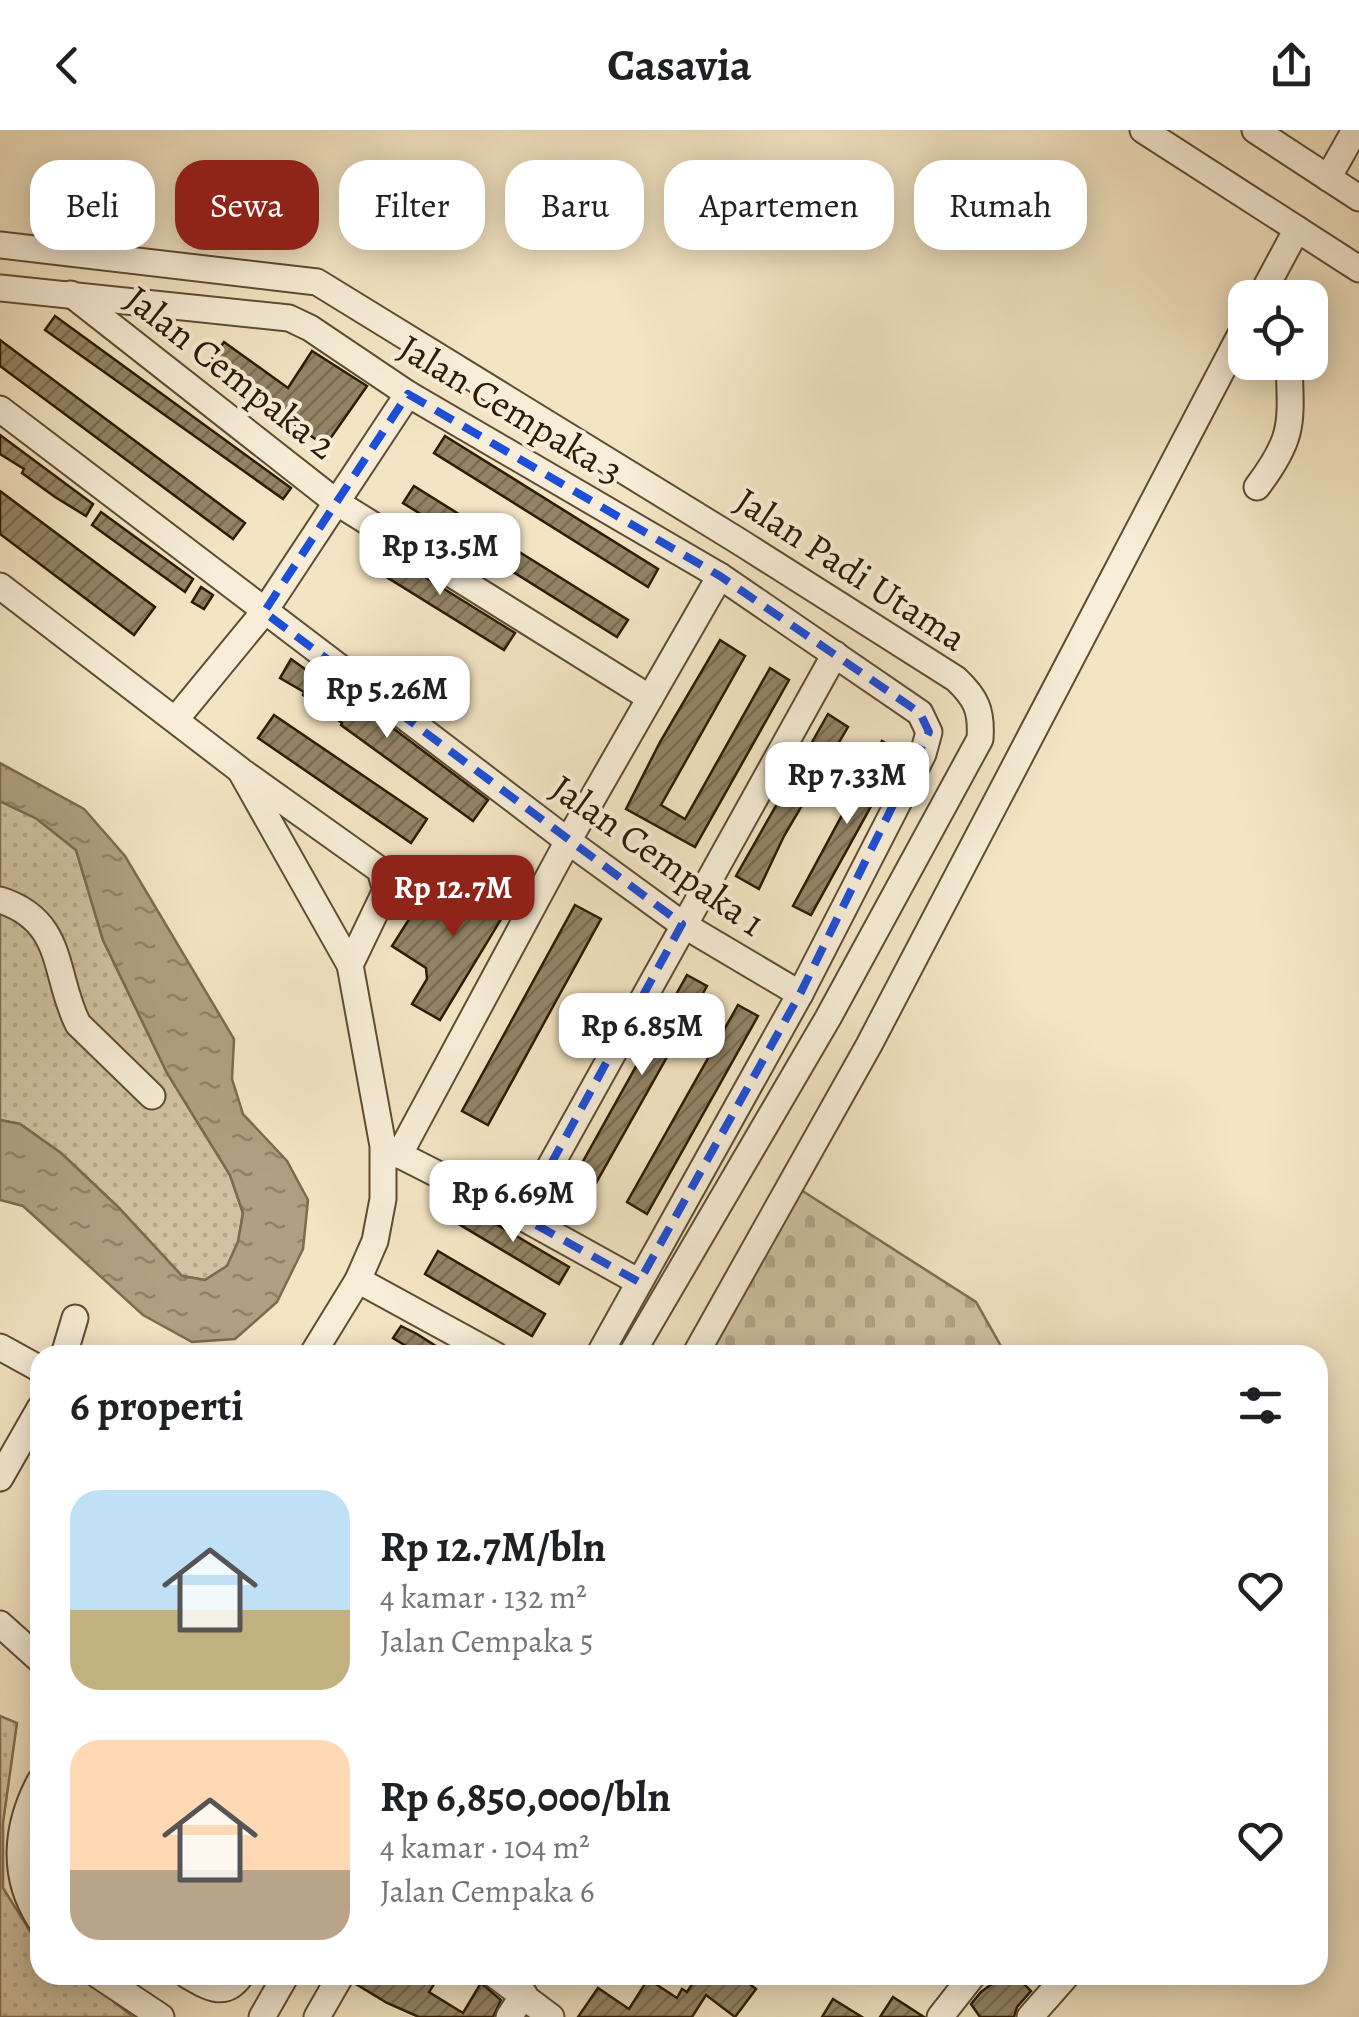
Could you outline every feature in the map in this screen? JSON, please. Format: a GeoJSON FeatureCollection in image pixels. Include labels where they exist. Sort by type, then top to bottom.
{"type":"FeatureCollection","features":[{"type":"Feature","properties":{"kind":"street"},"geometry":{"type":"LineString","coordinates":[[1143,130],[1359,270]]}},
{"type":"Feature","properties":{"kind":"street"},"geometry":{"type":"LineString","coordinates":[[1255,130],[1359,198]]}},
{"type":"Feature","properties":{"kind":"street"},"geometry":{"type":"LineString","coordinates":[[1328,178],[1355,130]]}},
{"type":"Feature","properties":{"kind":"street"},"geometry":{"type":"LineString","coordinates":[[1272,280],[1297,229]]}},
{"type":"Feature","properties":{"kind":"street","name":"Jalan Padi Utama"},"geometry":{"type":"LineString","coordinates":[[0,245],[317,282],[956,678],[974,697],[982,715],[980,739],[828,1018],[638,1345]]}},
{"type":"Feature","properties":{"kind":"street","name":"Jalan Cempaka 3"},"geometry":{"type":"LineString","coordinates":[[0,288],[290,318],[408,394],[720,576],[920,713],[929,732],[924,754],[800,994]]}},
{"type":"Feature","properties":{"kind":"street","name":"Jalan Cempaka 2"},"geometry":{"type":"LineString","coordinates":[[72,294],[336,502],[650,698]]}},
{"type":"Feature","properties":{"kind":"street"},"geometry":{"type":"LineString","coordinates":[[701,1345],[869,1045],[1228,359]]}},
{"type":"Feature","properties":{"kind":"street"},"geometry":{"type":"LineString","coordinates":[[1257,487],[1277,461],[1290,434],[1290,380]]}},
{"type":"Feature","properties":{"kind":"street"},"geometry":{"type":"LineString","coordinates":[[176,718],[264,612],[408,394]]}},
{"type":"Feature","properties":{"kind":"street","name":"Jalan Cempaka 1"},"geometry":{"type":"LineString","coordinates":[[0,409],[568,841],[682,924],[800,994]]}},
{"type":"Feature","properties":{"kind":"street"},"geometry":{"type":"LineString","coordinates":[[318,1345],[358,1280],[375,1241],[391,1151],[720,576]]}},
{"type":"Feature","properties":{"kind":"street"},"geometry":{"type":"LineString","coordinates":[[0,586],[240,770],[380,870],[386,890],[350,965]]}},
{"type":"Feature","properties":{"kind":"street"},"geometry":{"type":"LineString","coordinates":[[522,1216],[835,654]]}},
{"type":"Feature","properties":{"kind":"street"},"geometry":{"type":"LineString","coordinates":[[240,770],[350,965],[391,1151]]}},
{"type":"Feature","properties":{"kind":"street"},"geometry":{"type":"LineString","coordinates":[[0,900],[34,918],[57,952],[71,1011],[78,1024],[152,1096]]}},
{"type":"Feature","properties":{"kind":"street"},"geometry":{"type":"LineString","coordinates":[[604,1345],[800,994]]}},
{"type":"Feature","properties":{"kind":"street"},"geometry":{"type":"LineString","coordinates":[[391,1151],[522,1216],[639,1282]]}},
{"type":"Feature","properties":{"kind":"street"},"geometry":{"type":"LineString","coordinates":[[358,1280],[477,1345]]}},
{"type":"Feature","properties":{"kind":"street"},"geometry":{"type":"LineString","coordinates":[[67,1345],[75,1318]]}},
{"type":"Feature","properties":{"kind":"street"},"geometry":{"type":"LineString","coordinates":[[0,1347],[30,1364]]}},
{"type":"Feature","properties":{"kind":"street"},"geometry":{"type":"LineString","coordinates":[[0,1478],[30,1426]]}},
{"type":"Feature","properties":{"kind":"street"},"geometry":{"type":"LineString","coordinates":[[5,1628],[30,1634]]}},
{"type":"Feature","properties":{"kind":"street"},"geometry":{"type":"LineString","coordinates":[[5,1628],[30,1651]]}},
{"type":"Feature","properties":{"kind":"street"},"geometry":{"type":"LineString","coordinates":[[30,1799],[18,1841],[23,1884],[30,1899]]}},
{"type":"Feature","properties":{"kind":"street"},"geometry":{"type":"LineString","coordinates":[[113,1985],[161,2017]]}},
{"type":"Feature","properties":{"kind":"street"},"geometry":{"type":"LineString","coordinates":[[204,1985],[213,1990],[227,1985]]}},
{"type":"Feature","properties":{"kind":"street"},"geometry":{"type":"LineString","coordinates":[[262,2017],[280,1985]]}},
{"type":"Feature","properties":{"kind":"street"},"geometry":{"type":"LineString","coordinates":[[318,2017],[336,1985]]}},
{"type":"Feature","properties":{"kind":"street"},"geometry":{"type":"LineString","coordinates":[[511,1985],[552,2017]]}},
{"type":"Feature","properties":{"kind":"street"},"geometry":{"type":"LineString","coordinates":[[940,2017],[965,1985]]}},
{"type":"Feature","properties":{"kind":"street"},"geometry":{"type":"LineString","coordinates":[[1030,2017],[1058,1985]]}},
{"type":"Feature","properties":{"kind":"street"},"geometry":{"type":"LineString","coordinates":[[509,2017],[524,1994]]}},
{"type":"Feature","properties":{"kind":"highlighted area"},"geometry":{"type":"Polygon","coordinates":[[[408,394],[720,576],[920,713],[929,732],[800,994],[639,1282],[522,1217],[682,924],[264,612],[408,394]]]}},
{"type":"Feature","properties":{"kind":"green space"},"geometry":{"type":"Polygon","coordinates":[[[0,801],[37,819],[76,850],[103,940],[167,1073],[230,1175],[243,1213],[238,1242],[227,1266],[205,1280],[182,1276],[61,1153],[20,1124],[0,1120],[0,801]]]}},
{"type":"Feature","properties":{"kind":"green space"},"geometry":{"type":"Polygon","coordinates":[[[787,1181],[976,1302],[1000,1345],[694,1345],[787,1181]]]}},
{"type":"Feature","properties":{"kind":"green space"},"geometry":{"type":"Polygon","coordinates":[[[0,1716],[17,1723],[3,1823],[3,1888],[30,1931],[30,1985],[93,1985],[133,2017],[0,2017],[0,1716]]]}},
{"type":"Feature","properties":{"kind":"water"},"geometry":{"type":"Polygon","coordinates":[[[0,763],[84,809],[125,856],[234,1039],[232,1079],[243,1114],[287,1161],[308,1200],[303,1249],[277,1302],[235,1339],[192,1342],[143,1315],[23,1206],[0,1200],[0,1120],[20,1124],[61,1153],[182,1276],[205,1280],[227,1266],[238,1242],[243,1213],[230,1175],[167,1073],[103,940],[76,850],[37,819],[0,801],[0,763]]]}},
{"type":"Feature","properties":{"kind":"building"},"geometry":{"type":"Polygon","coordinates":[[[55,316],[291,488],[283,499],[45,330],[55,316]]]}},
{"type":"Feature","properties":{"kind":"building"},"geometry":{"type":"Polygon","coordinates":[[[0,340],[245,523],[233,539],[0,366],[0,340]]]}},
{"type":"Feature","properties":{"kind":"building"},"geometry":{"type":"Polygon","coordinates":[[[224,342],[288,388],[312,351],[367,386],[325,446],[209,363],[224,342]]]}},
{"type":"Feature","properties":{"kind":"building"},"geometry":{"type":"Polygon","coordinates":[[[0,435],[93,504],[86,516],[0,454],[0,435]]]}},
{"type":"Feature","properties":{"kind":"building"},"geometry":{"type":"Polygon","coordinates":[[[445,436],[658,569],[648,587],[434,453],[445,436]]]}},
{"type":"Feature","properties":{"kind":"building"},"geometry":{"type":"Polygon","coordinates":[[[414,486],[628,620],[617,637],[403,503],[414,486]]]}},
{"type":"Feature","properties":{"kind":"building"},"geometry":{"type":"Polygon","coordinates":[[[0,491],[155,607],[134,635],[0,534],[0,491]]]}},
{"type":"Feature","properties":{"kind":"building"},"geometry":{"type":"Polygon","coordinates":[[[101,512],[193,579],[185,592],[92,525],[101,512]]]}},
{"type":"Feature","properties":{"kind":"building"},"geometry":{"type":"Polygon","coordinates":[[[375,546],[515,633],[504,650],[364,563],[375,546]]]}},
{"type":"Feature","properties":{"kind":"building"},"geometry":{"type":"Polygon","coordinates":[[[201,587],[213,595],[204,609],[192,602],[201,587]]]}},
{"type":"Feature","properties":{"kind":"building"},"geometry":{"type":"Polygon","coordinates":[[[720,640],[745,656],[661,805],[685,819],[770,668],[789,680],[695,847],[626,809],[720,640]]]}},
{"type":"Feature","properties":{"kind":"building"},"geometry":{"type":"Polygon","coordinates":[[[291,659],[369,710],[488,800],[473,821],[341,725],[304,692],[280,678],[291,659]]]}},
{"type":"Feature","properties":{"kind":"building"},"geometry":{"type":"Polygon","coordinates":[[[828,714],[848,727],[784,836],[759,889],[736,876],[828,714]]]}},
{"type":"Feature","properties":{"kind":"building"},"geometry":{"type":"Polygon","coordinates":[[[274,715],[427,819],[411,843],[258,738],[274,715]]]}},
{"type":"Feature","properties":{"kind":"building"},"geometry":{"type":"Polygon","coordinates":[[[882,741],[901,752],[811,915],[793,906],[882,741]]]}},
{"type":"Feature","properties":{"kind":"building"},"geometry":{"type":"Polygon","coordinates":[[[495,867],[523,883],[440,1020],[412,1004],[427,979],[426,968],[392,946],[425,894],[464,919],[495,867]]]}},
{"type":"Feature","properties":{"kind":"building"},"geometry":{"type":"Polygon","coordinates":[[[575,905],[601,919],[488,1125],[462,1111],[575,905]]]}},
{"type":"Feature","properties":{"kind":"building"},"geometry":{"type":"Polygon","coordinates":[[[687,975],[707,986],[596,1183],[577,1172],[687,975]]]}},
{"type":"Feature","properties":{"kind":"building"},"geometry":{"type":"Polygon","coordinates":[[[738,1005],[758,1016],[647,1214],[627,1202],[738,1005]]]}},
{"type":"Feature","properties":{"kind":"building"},"geometry":{"type":"Polygon","coordinates":[[[467,1207],[569,1267],[559,1284],[457,1223],[467,1207]]]}},
{"type":"Feature","properties":{"kind":"building"},"geometry":{"type":"Polygon","coordinates":[[[438,1251],[545,1314],[532,1336],[425,1274],[438,1251]]]}},
{"type":"Feature","properties":{"kind":"building"},"geometry":{"type":"Polygon","coordinates":[[[401,1326],[434,1345],[405,1345],[393,1338],[401,1326]]]}},
{"type":"Feature","properties":{"kind":"building"},"geometry":{"type":"Polygon","coordinates":[[[358,1985],[434,1985],[429,1992],[463,2013],[480,1985],[501,2000],[493,2017],[419,2017],[358,1985]]]}},
{"type":"Feature","properties":{"kind":"building"},"geometry":{"type":"Polygon","coordinates":[[[644,1985],[657,1985],[677,1998],[682,1989],[687,1992],[692,1985],[751,1985],[756,1989],[735,2017],[706,1995],[692,2017],[578,2017],[598,1988],[629,2009],[644,1985]]]}},
{"type":"Feature","properties":{"kind":"building"},"geometry":{"type":"Polygon","coordinates":[[[990,1985],[1025,1985],[1031,1991],[1014,2017],[980,2017],[971,2004],[990,1985]]]}},
{"type":"Feature","properties":{"kind":"building"},"geometry":{"type":"Polygon","coordinates":[[[893,1997],[924,2017],[880,2017],[893,1997]]]}},
{"type":"Feature","properties":{"kind":"building"},"geometry":{"type":"Polygon","coordinates":[[[833,1999],[862,2017],[822,2017],[833,1999]]]}}]}
